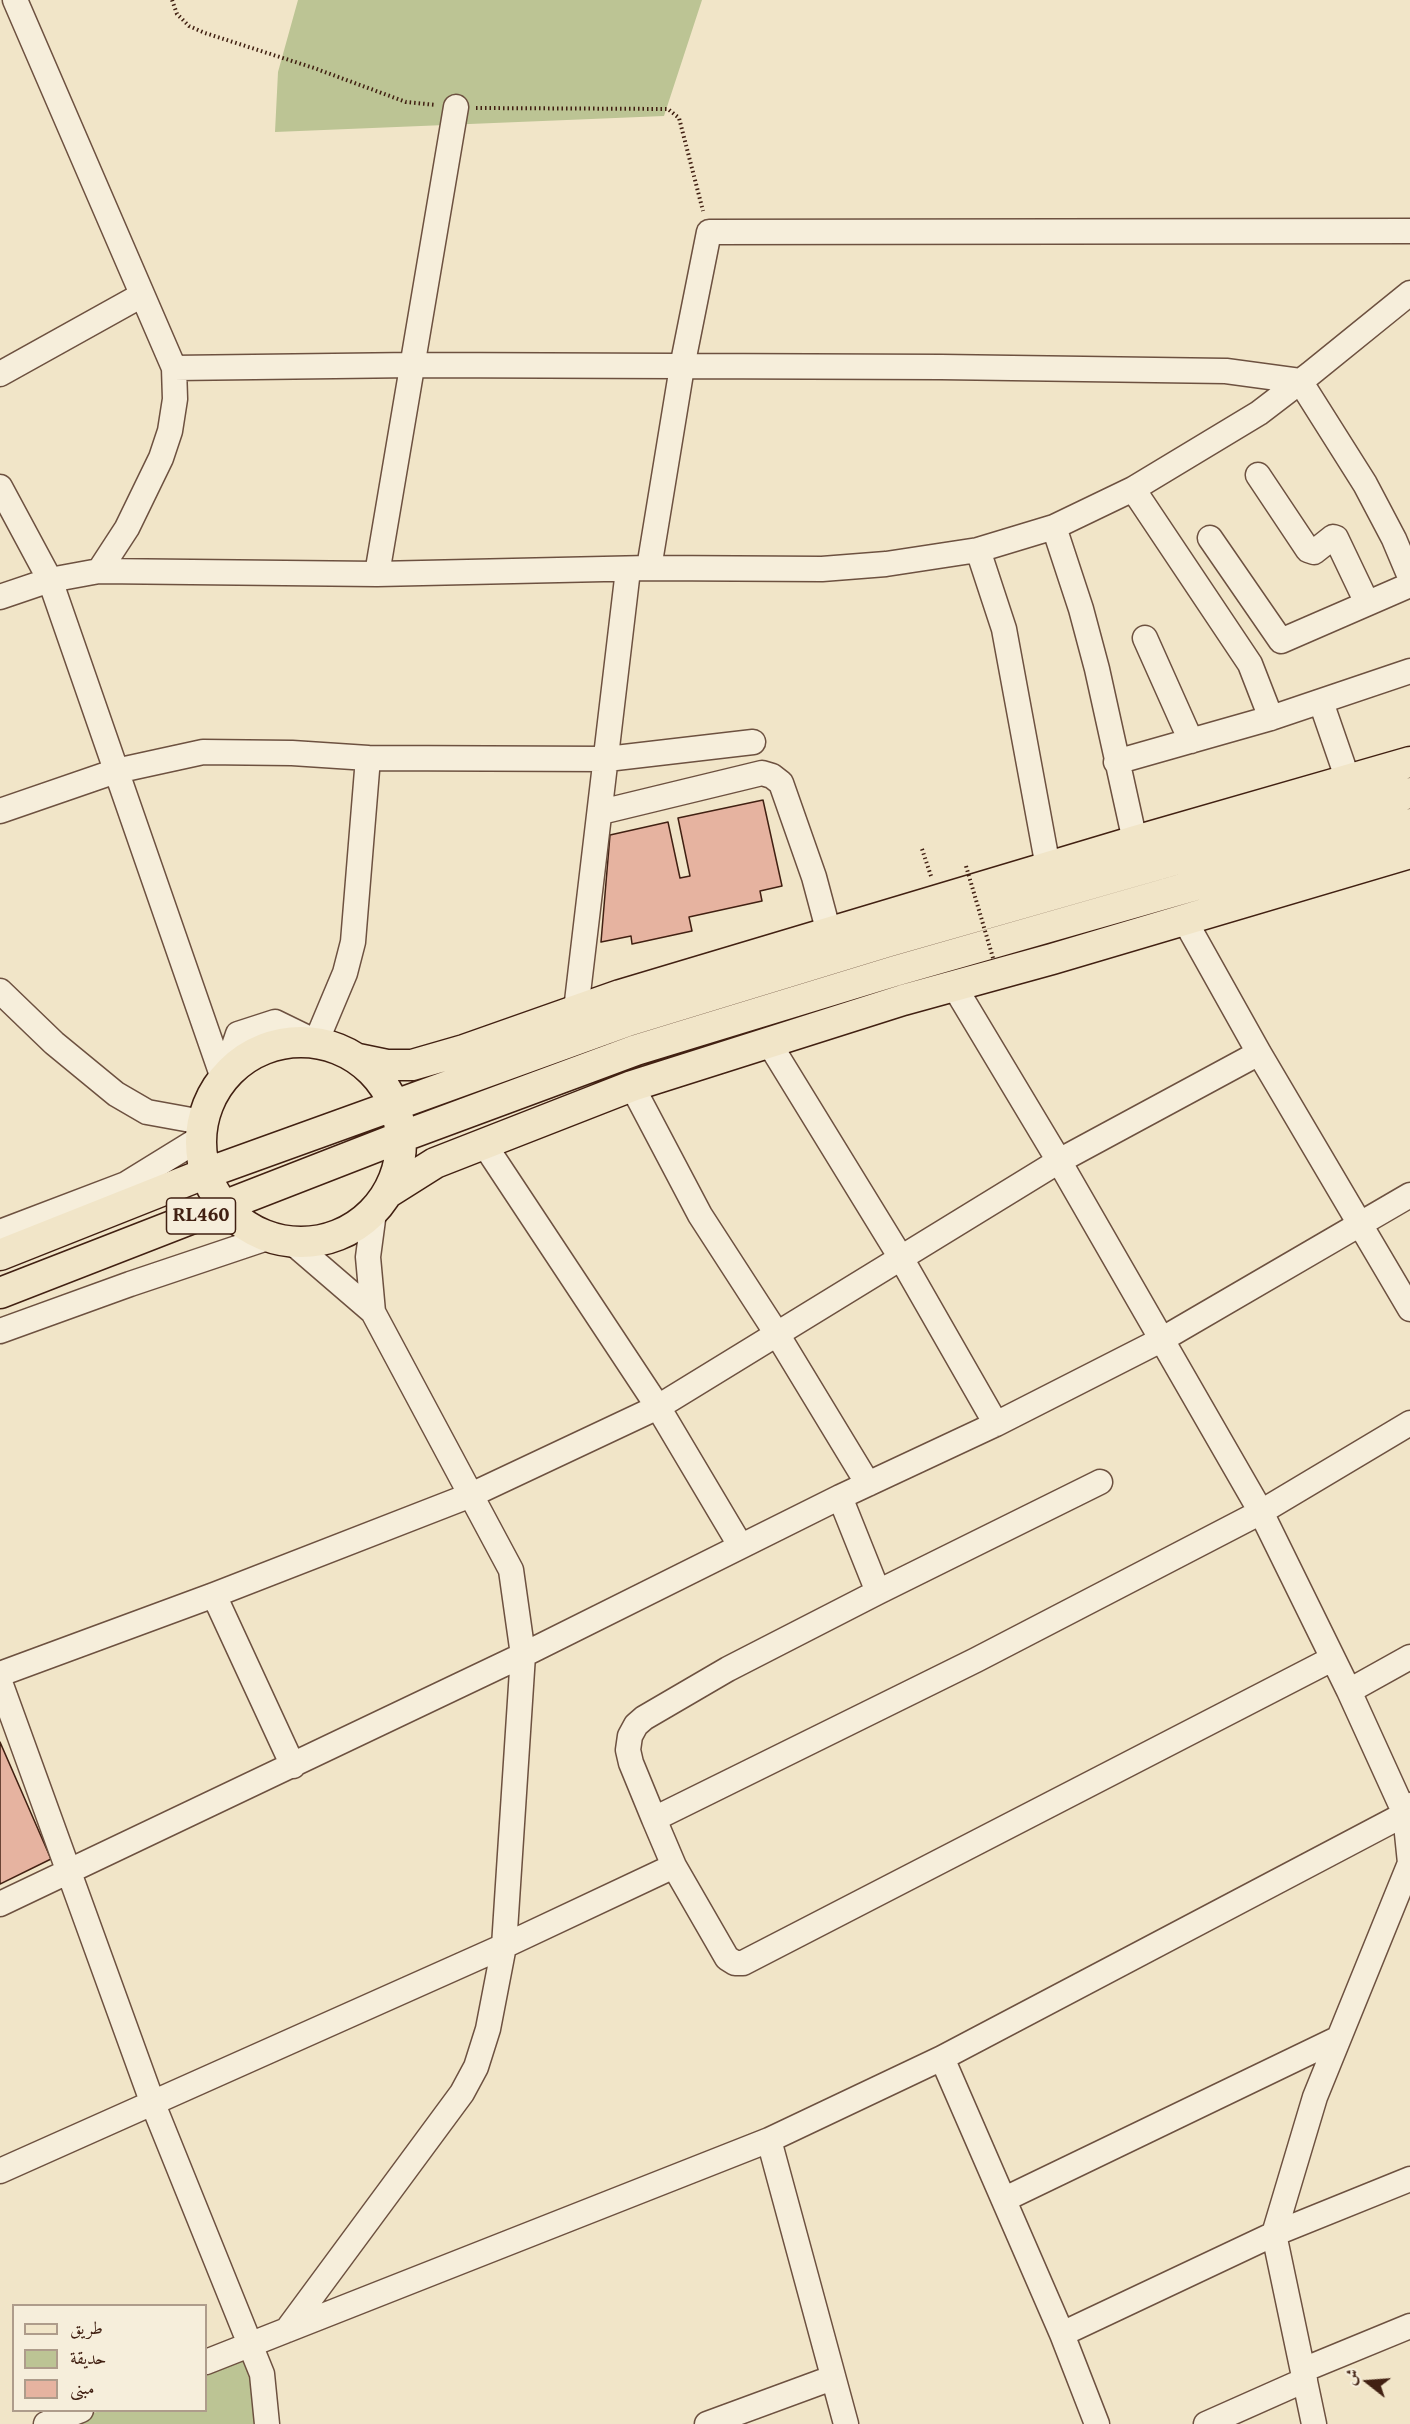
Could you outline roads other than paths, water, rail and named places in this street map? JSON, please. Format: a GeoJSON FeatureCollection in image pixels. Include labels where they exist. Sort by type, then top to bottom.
{"type":"FeatureCollection","features":[{"type":"Feature","properties":{"kind":"main road"},"geometry":{"type":"LineString","coordinates":[[358,1059],[387,1065],[412,1065],[464,1050],[620,995],[1135,841],[1410,762]]}},
{"type":"Feature","properties":{"kind":"main road"},"geometry":{"type":"LineString","coordinates":[[394,1105],[628,1021],[864,949],[1410,793]]}},
{"type":"Feature","properties":{"kind":"main road"},"geometry":{"type":"LineString","coordinates":[[401,1137],[636,1050],[895,970],[1410,824]]}},
{"type":"Feature","properties":{"kind":"main road"},"geometry":{"type":"LineString","coordinates":[[381,1202],[399,1165],[401,1137],[394,1105],[380,1079],[358,1059],[338,1048],[316,1042],[282,1043],[249,1055],[223,1078],[209,1099],[201,1131],[204,1174],[223,1207],[243,1226],[281,1241],[323,1241],[351,1230],[381,1202],[435,1163],[632,1086],[903,1000],[1410,853]]}},
{"type":"Feature","properties":{"kind":"main road"},"geometry":{"type":"LineString","coordinates":[[1195,884],[1366,865]]}},
{"type":"Feature","properties":{"kind":"main road","name":"RL460"},"geometry":{"type":"LineString","coordinates":[[0,1255],[204,1174],[394,1105]]}},
{"type":"Feature","properties":{"kind":"main road","name":"RL460"},"geometry":{"type":"LineString","coordinates":[[0,1293],[401,1137]]}},
{"type":"Feature","properties":{"kind":"street"},"geometry":{"type":"LineString","coordinates":[[15,0],[174,368],[175,399],[170,431],[161,458],[127,528],[99,571]]}},
{"type":"Feature","properties":{"kind":"street"},"geometry":{"type":"LineString","coordinates":[[377,574],[456,107]]}},
{"type":"Feature","properties":{"kind":"street"},"geometry":{"type":"LineString","coordinates":[[576,1010],[607,759],[638,569],[709,232],[1410,231]]}},
{"type":"Feature","properties":{"kind":"street"},"geometry":{"type":"LineString","coordinates":[[0,597],[50,580],[99,571],[377,574],[638,569],[822,569],[886,564],[978,550],[1054,527],[1133,489],[1258,413],[1410,293]]}},
{"type":"Feature","properties":{"kind":"street"},"geometry":{"type":"LineString","coordinates":[[0,374],[142,295]]}},
{"type":"Feature","properties":{"kind":"street"},"geometry":{"type":"LineString","coordinates":[[174,368],[414,365],[941,367],[1226,371],[1300,381]]}},
{"type":"Feature","properties":{"kind":"street"},"geometry":{"type":"LineString","coordinates":[[1300,381],[1365,484],[1402,535],[1410,577]]}},
{"type":"Feature","properties":{"kind":"street"},"geometry":{"type":"LineString","coordinates":[[1258,475],[1308,550],[1314,552],[1333,537],[1336,538],[1367,603]]}},
{"type":"Feature","properties":{"kind":"street"},"geometry":{"type":"LineString","coordinates":[[0,487],[50,580],[223,1078]]}},
{"type":"Feature","properties":{"kind":"street"},"geometry":{"type":"LineString","coordinates":[[1133,489],[1250,664],[1271,717]]}},
{"type":"Feature","properties":{"kind":"street"},"geometry":{"type":"LineString","coordinates":[[1054,527],[1081,609],[1097,669],[1135,841]]}},
{"type":"Feature","properties":{"kind":"street"},"geometry":{"type":"LineString","coordinates":[[1210,538],[1281,641],[1410,585]]}},
{"type":"Feature","properties":{"kind":"street"},"geometry":{"type":"LineString","coordinates":[[978,550],[995,595],[1004,629],[1048,867]]}},
{"type":"Feature","properties":{"kind":"street"},"geometry":{"type":"LineString","coordinates":[[1145,638],[1191,741]]}},
{"type":"Feature","properties":{"kind":"street"},"geometry":{"type":"LineString","coordinates":[[1116,762],[1321,702],[1410,670]]}},
{"type":"Feature","properties":{"kind":"street"},"geometry":{"type":"LineString","coordinates":[[1321,702],[1347,780]]}},
{"type":"Feature","properties":{"kind":"street"},"geometry":{"type":"LineString","coordinates":[[0,811],[116,771],[203,752],[292,753],[368,758],[607,759],[753,742]]}},
{"type":"Feature","properties":{"kind":"street"},"geometry":{"type":"LineString","coordinates":[[316,1042],[345,973],[353,942],[368,758]]}},
{"type":"Feature","properties":{"kind":"street"},"geometry":{"type":"LineString","coordinates":[[601,812],[762,773],[772,776],[781,783],[814,877],[829,933]]}},
{"type":"Feature","properties":{"kind":"street"},"geometry":{"type":"LineString","coordinates":[[1184,920],[1258,1053],[1410,1309]]}},
{"type":"Feature","properties":{"kind":"street"},"geometry":{"type":"LineString","coordinates":[[954,986],[1059,1161],[1261,1512],[1407,1809],[1410,1863],[1315,2097],[1274,2234],[1314,2424]]}},
{"type":"Feature","properties":{"kind":"street"},"geometry":{"type":"LineString","coordinates":[[1,993],[54,1043],[116,1094],[147,1112],[201,1131]]}},
{"type":"Feature","properties":{"kind":"street"},"geometry":{"type":"LineString","coordinates":[[769,1042],[901,1258],[996,1424]]}},
{"type":"Feature","properties":{"kind":"street"},"geometry":{"type":"LineString","coordinates":[[0,1674],[471,1496],[658,1407],[1059,1161],[1258,1053]]}},
{"type":"Feature","properties":{"kind":"street"},"geometry":{"type":"LineString","coordinates":[[632,1086],[700,1215],[777,1334],[868,1484]]}},
{"type":"Feature","properties":{"kind":"street"},"geometry":{"type":"LineString","coordinates":[[0,1232],[126,1184],[201,1131]]}},
{"type":"Feature","properties":{"kind":"street"},"geometry":{"type":"LineString","coordinates":[[484,1144],[658,1407],[740,1545]]}},
{"type":"Feature","properties":{"kind":"street"},"geometry":{"type":"LineString","coordinates":[[0,1904],[523,1655],[740,1545],[996,1424],[1161,1340],[1410,1195]]}},
{"type":"Feature","properties":{"kind":"street"},"geometry":{"type":"LineString","coordinates":[[287,2330],[462,2093],[476,2067],[488,2029],[504,1946],[523,1655],[511,1570],[373,1312],[368,1257],[381,1202]]}},
{"type":"Feature","properties":{"kind":"street"},"geometry":{"type":"LineString","coordinates":[[0,1331],[130,1284],[281,1241],[373,1312]]}},
{"type":"Feature","properties":{"kind":"street"},"geometry":{"type":"LineString","coordinates":[[654,1819],[976,1660],[1261,1512],[1410,1423]]}},
{"type":"Feature","properties":{"kind":"street"},"geometry":{"type":"LineString","coordinates":[[1100,1482],[728,1669],[644,1718],[636,1725],[630,1737],[629,1757],[674,1866],[727,1958],[735,1963],[743,1964],[1332,1659]]}},
{"type":"Feature","properties":{"kind":"street"},"geometry":{"type":"LineString","coordinates":[[840,1497],[878,1592]]}},
{"type":"Feature","properties":{"kind":"street"},"geometry":{"type":"LineString","coordinates":[[214,1595],[292,1766]]}},
{"type":"Feature","properties":{"kind":"street"},"geometry":{"type":"LineString","coordinates":[[1349,1691],[1410,1657]]}},
{"type":"Feature","properties":{"kind":"street"},"geometry":{"type":"LineString","coordinates":[[0,1682],[153,2104],[262,2374],[267,2424]]}},
{"type":"Feature","properties":{"kind":"street"},"geometry":{"type":"LineString","coordinates":[[207,2362],[769,2140],[942,2058],[1407,1809]]}},
{"type":"Feature","properties":{"kind":"street"},"geometry":{"type":"LineString","coordinates":[[0,2171],[504,1946],[674,1866]]}},
{"type":"Feature","properties":{"kind":"street"},"geometry":{"type":"LineString","coordinates":[[1005,2199],[1337,2039]]}},
{"type":"Feature","properties":{"kind":"street"},"geometry":{"type":"LineString","coordinates":[[942,2058],[1005,2199],[1097,2424]]}},
{"type":"Feature","properties":{"kind":"street"},"geometry":{"type":"LineString","coordinates":[[769,2140],[846,2424]]}},
{"type":"Feature","properties":{"kind":"street"},"geometry":{"type":"LineString","coordinates":[[1062,2334],[1274,2234],[1410,2179]]}},
{"type":"Feature","properties":{"kind":"street"},"geometry":{"type":"LineString","coordinates":[[1206,2424],[1410,2326]]}},
{"type":"Feature","properties":{"kind":"street"},"geometry":{"type":"LineString","coordinates":[[707,2424],[832,2378]]}},
{"type":"Feature","properties":{"kind":"street"},"geometry":{"type":"LineString","coordinates":[[46,2424],[76,2412]]}}]}
